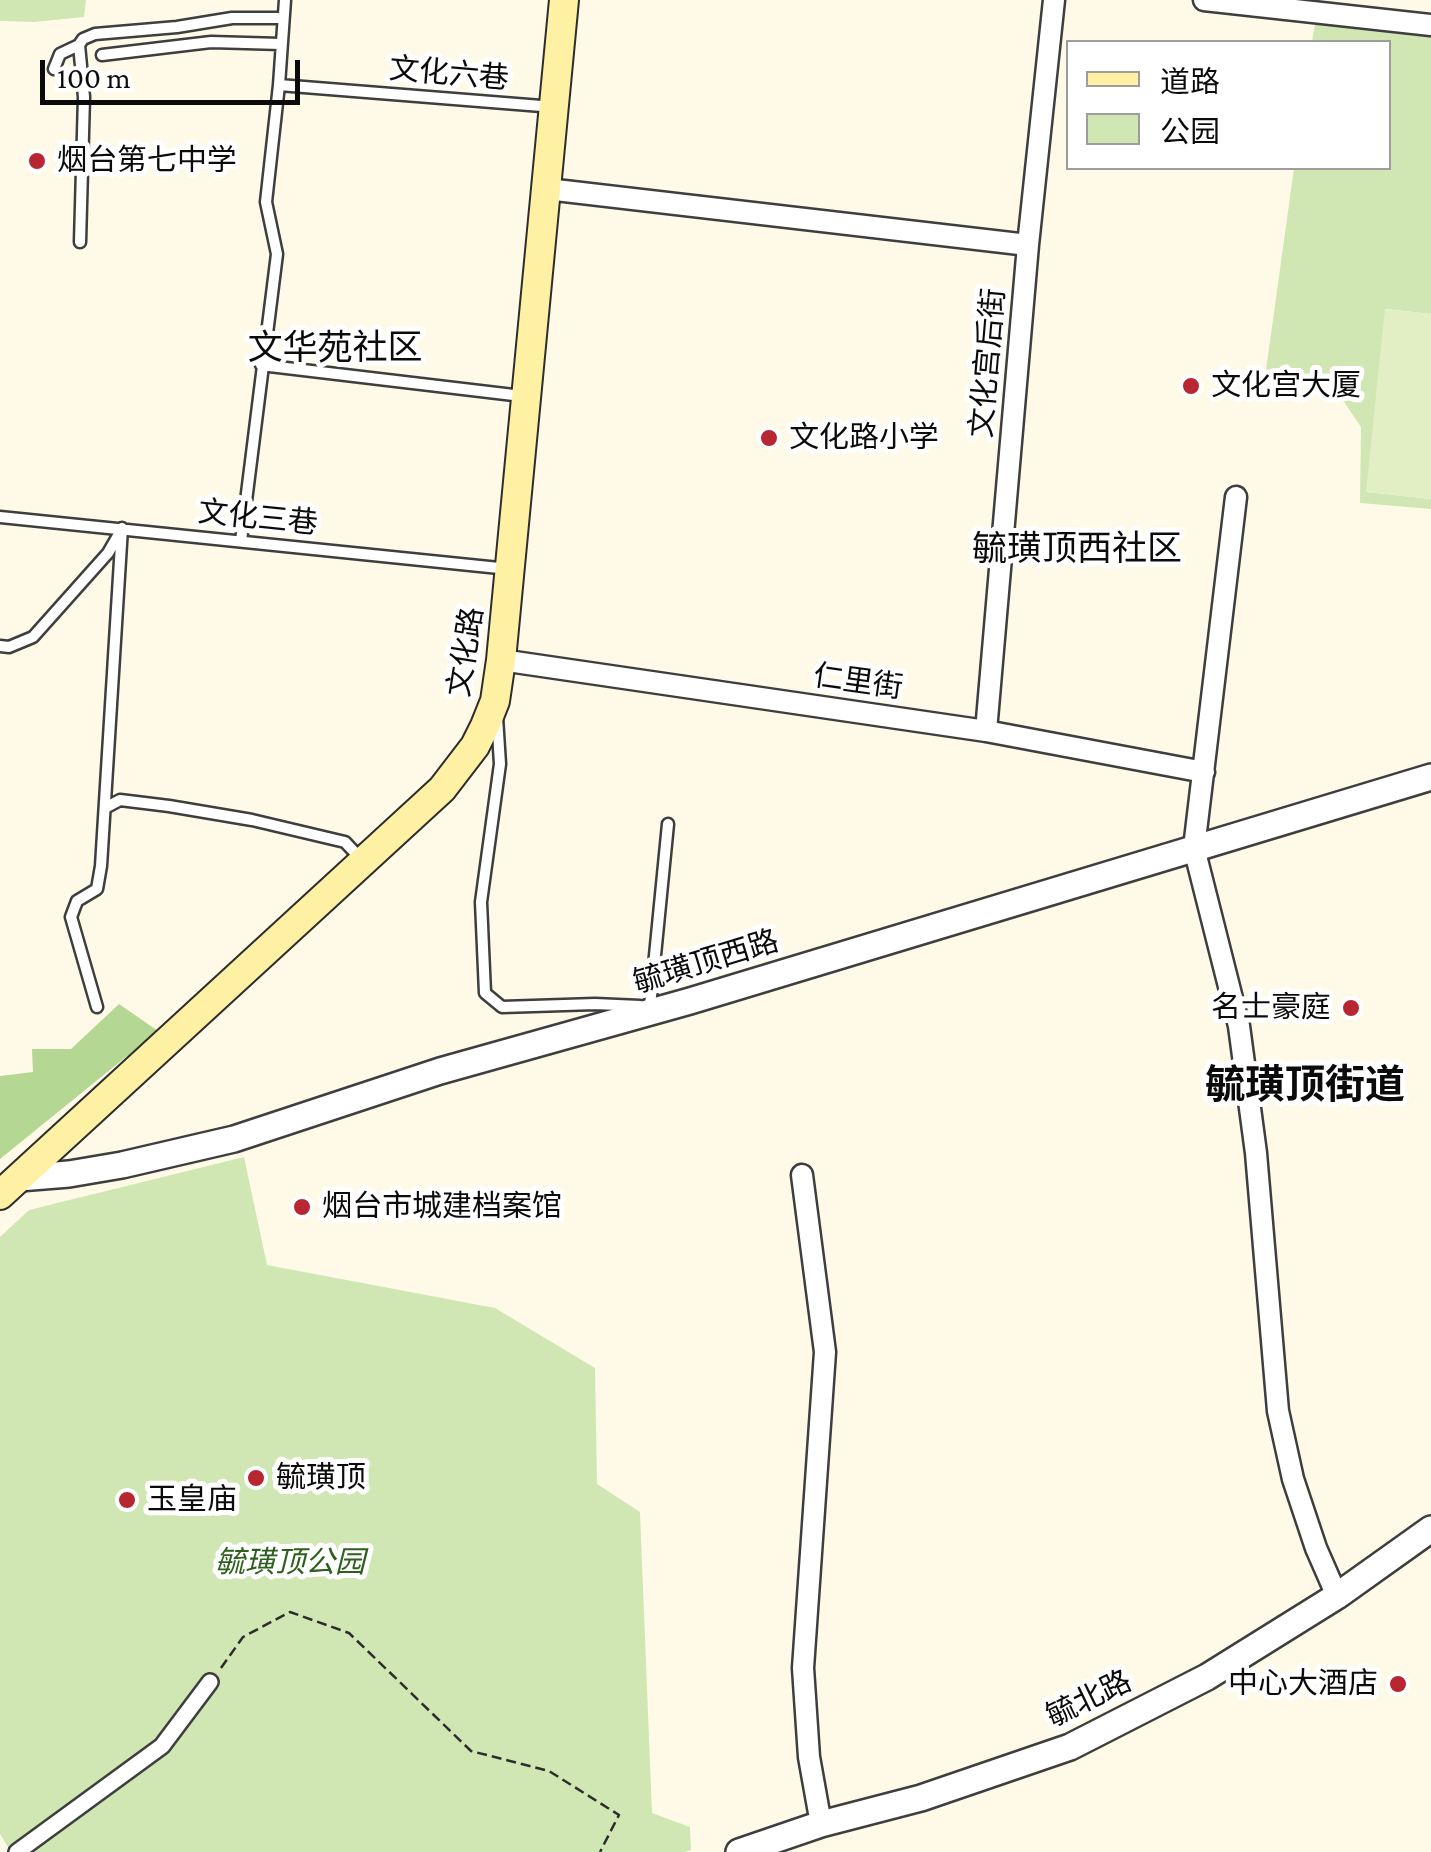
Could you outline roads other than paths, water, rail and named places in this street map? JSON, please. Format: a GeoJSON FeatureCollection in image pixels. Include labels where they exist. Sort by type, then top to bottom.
{"type":"FeatureCollection","features":[{"type":"Feature","properties":{"kind":"main road","name":"文化路"},"geometry":{"type":"LineString","coordinates":[[10,1186],[364,862],[450,780],[475,746],[495,701],[501,660],[564,0]]}},
{"type":"Feature","properties":{"kind":"street","name":"文化宫后街"},"geometry":{"type":"LineString","coordinates":[[986,731],[1028,245],[1054,0]]}},
{"type":"Feature","properties":{"kind":"street"},"geometry":{"type":"LineString","coordinates":[[1204,0],[1431,25]]}},
{"type":"Feature","properties":{"kind":"street"},"geometry":{"type":"LineString","coordinates":[[547,188],[1028,245]]}},
{"type":"Feature","properties":{"kind":"street"},"geometry":{"type":"LineString","coordinates":[[1236,497],[1194,848],[1239,1026],[1256,1153],[1278,1411],[1299,1496],[1316,1548],[1338,1596]]}},
{"type":"Feature","properties":{"kind":"street","name":"仁里街"},"geometry":{"type":"LineString","coordinates":[[501,660],[986,731],[1204,772]]}},
{"type":"Feature","properties":{"kind":"street","name":"毓璜顶西路"},"geometry":{"type":"LineString","coordinates":[[10,1186],[234,1139],[440,1071],[690,1000],[1431,777]]}},
{"type":"Feature","properties":{"kind":"street"},"geometry":{"type":"LineString","coordinates":[[802,1176],[825,1352],[802,1668],[809,1757],[821,1824]]}},
{"type":"Feature","properties":{"kind":"street","name":"毓北路"},"geometry":{"type":"LineString","coordinates":[[739,1852],[821,1824],[921,1798],[1070,1747],[1207,1677],[1338,1596],[1431,1529]]}},
{"type":"Feature","properties":{"kind":"street"},"geometry":{"type":"LineString","coordinates":[[17,1852],[162,1746],[210,1682]]}},
{"type":"Feature","properties":{"kind":"lane"},"geometry":{"type":"LineString","coordinates":[[241,541],[277,254],[266,202],[285,0]]}},
{"type":"Feature","properties":{"kind":"lane"},"geometry":{"type":"LineString","coordinates":[[54,68],[60,54],[95,34],[232,18],[283,18]]}},
{"type":"Feature","properties":{"kind":"lane"},"geometry":{"type":"LineString","coordinates":[[102,55],[211,42],[282,44]]}},
{"type":"Feature","properties":{"kind":"lane"},"geometry":{"type":"LineString","coordinates":[[78,45],[84,97],[80,242]]}},
{"type":"Feature","properties":{"kind":"lane","name":"文化六巷"},"geometry":{"type":"LineString","coordinates":[[279,85],[555,107]]}},
{"type":"Feature","properties":{"kind":"lane"},"geometry":{"type":"LineString","coordinates":[[261,366],[528,396]]}},
{"type":"Feature","properties":{"kind":"lane","name":"文化三巷"},"geometry":{"type":"LineString","coordinates":[[0,518],[510,569]]}},
{"type":"Feature","properties":{"kind":"lane"},"geometry":{"type":"LineString","coordinates":[[0,646],[33,637],[108,553],[122,528]]}},
{"type":"Feature","properties":{"kind":"lane"},"geometry":{"type":"LineString","coordinates":[[98,1007],[70,917],[78,901],[97,890],[101,866],[122,528]]}},
{"type":"Feature","properties":{"kind":"lane"},"geometry":{"type":"LineString","coordinates":[[495,701],[500,764],[481,902],[485,993],[502,1008],[650,1006],[690,1000]]}},
{"type":"Feature","properties":{"kind":"lane"},"geometry":{"type":"LineString","coordinates":[[105,808],[120,800],[252,820],[345,842],[364,862]]}},
{"type":"Feature","properties":{"kind":"lane"},"geometry":{"type":"LineString","coordinates":[[650,1006],[668,824]]}},
{"type":"Feature","properties":{"kind":"place","name":"烟台第七中学"},"geometry":{"type":"Point","coordinates":[37,161]}},
{"type":"Feature","properties":{"kind":"place","name":"文化宫大厦"},"geometry":{"type":"Point","coordinates":[1191,386]}},
{"type":"Feature","properties":{"kind":"place","name":"文化路小学"},"geometry":{"type":"Point","coordinates":[769,438]}},
{"type":"Feature","properties":{"kind":"place","name":"名士豪庭"},"geometry":{"type":"Point","coordinates":[1351,1008]}},
{"type":"Feature","properties":{"kind":"place","name":"烟台市城建档案馆"},"geometry":{"type":"Point","coordinates":[302,1207]}},
{"type":"Feature","properties":{"kind":"place","name":"毓璜顶"},"geometry":{"type":"Point","coordinates":[256,1478]}},
{"type":"Feature","properties":{"kind":"place","name":"玉皇庙"},"geometry":{"type":"Point","coordinates":[127,1500]}},
{"type":"Feature","properties":{"kind":"place","name":"中心大酒店"},"geometry":{"type":"Point","coordinates":[1398,1684]}},
{"type":"Feature","properties":{"kind":"district","name":"文华苑社区"},"geometry":{"type":"Point","coordinates":[335,348]}},
{"type":"Feature","properties":{"kind":"district","name":"毓璜顶西社区"},"geometry":{"type":"Point","coordinates":[1077,549]}},
{"type":"Feature","properties":{"kind":"district","name":"毓璜顶街道"},"geometry":{"type":"Point","coordinates":[1305,1086]}},
{"type":"Feature","properties":{"kind":"park label","name":"毓璜顶公园"},"geometry":{"type":"Point","coordinates":[290,1563]}}]}
